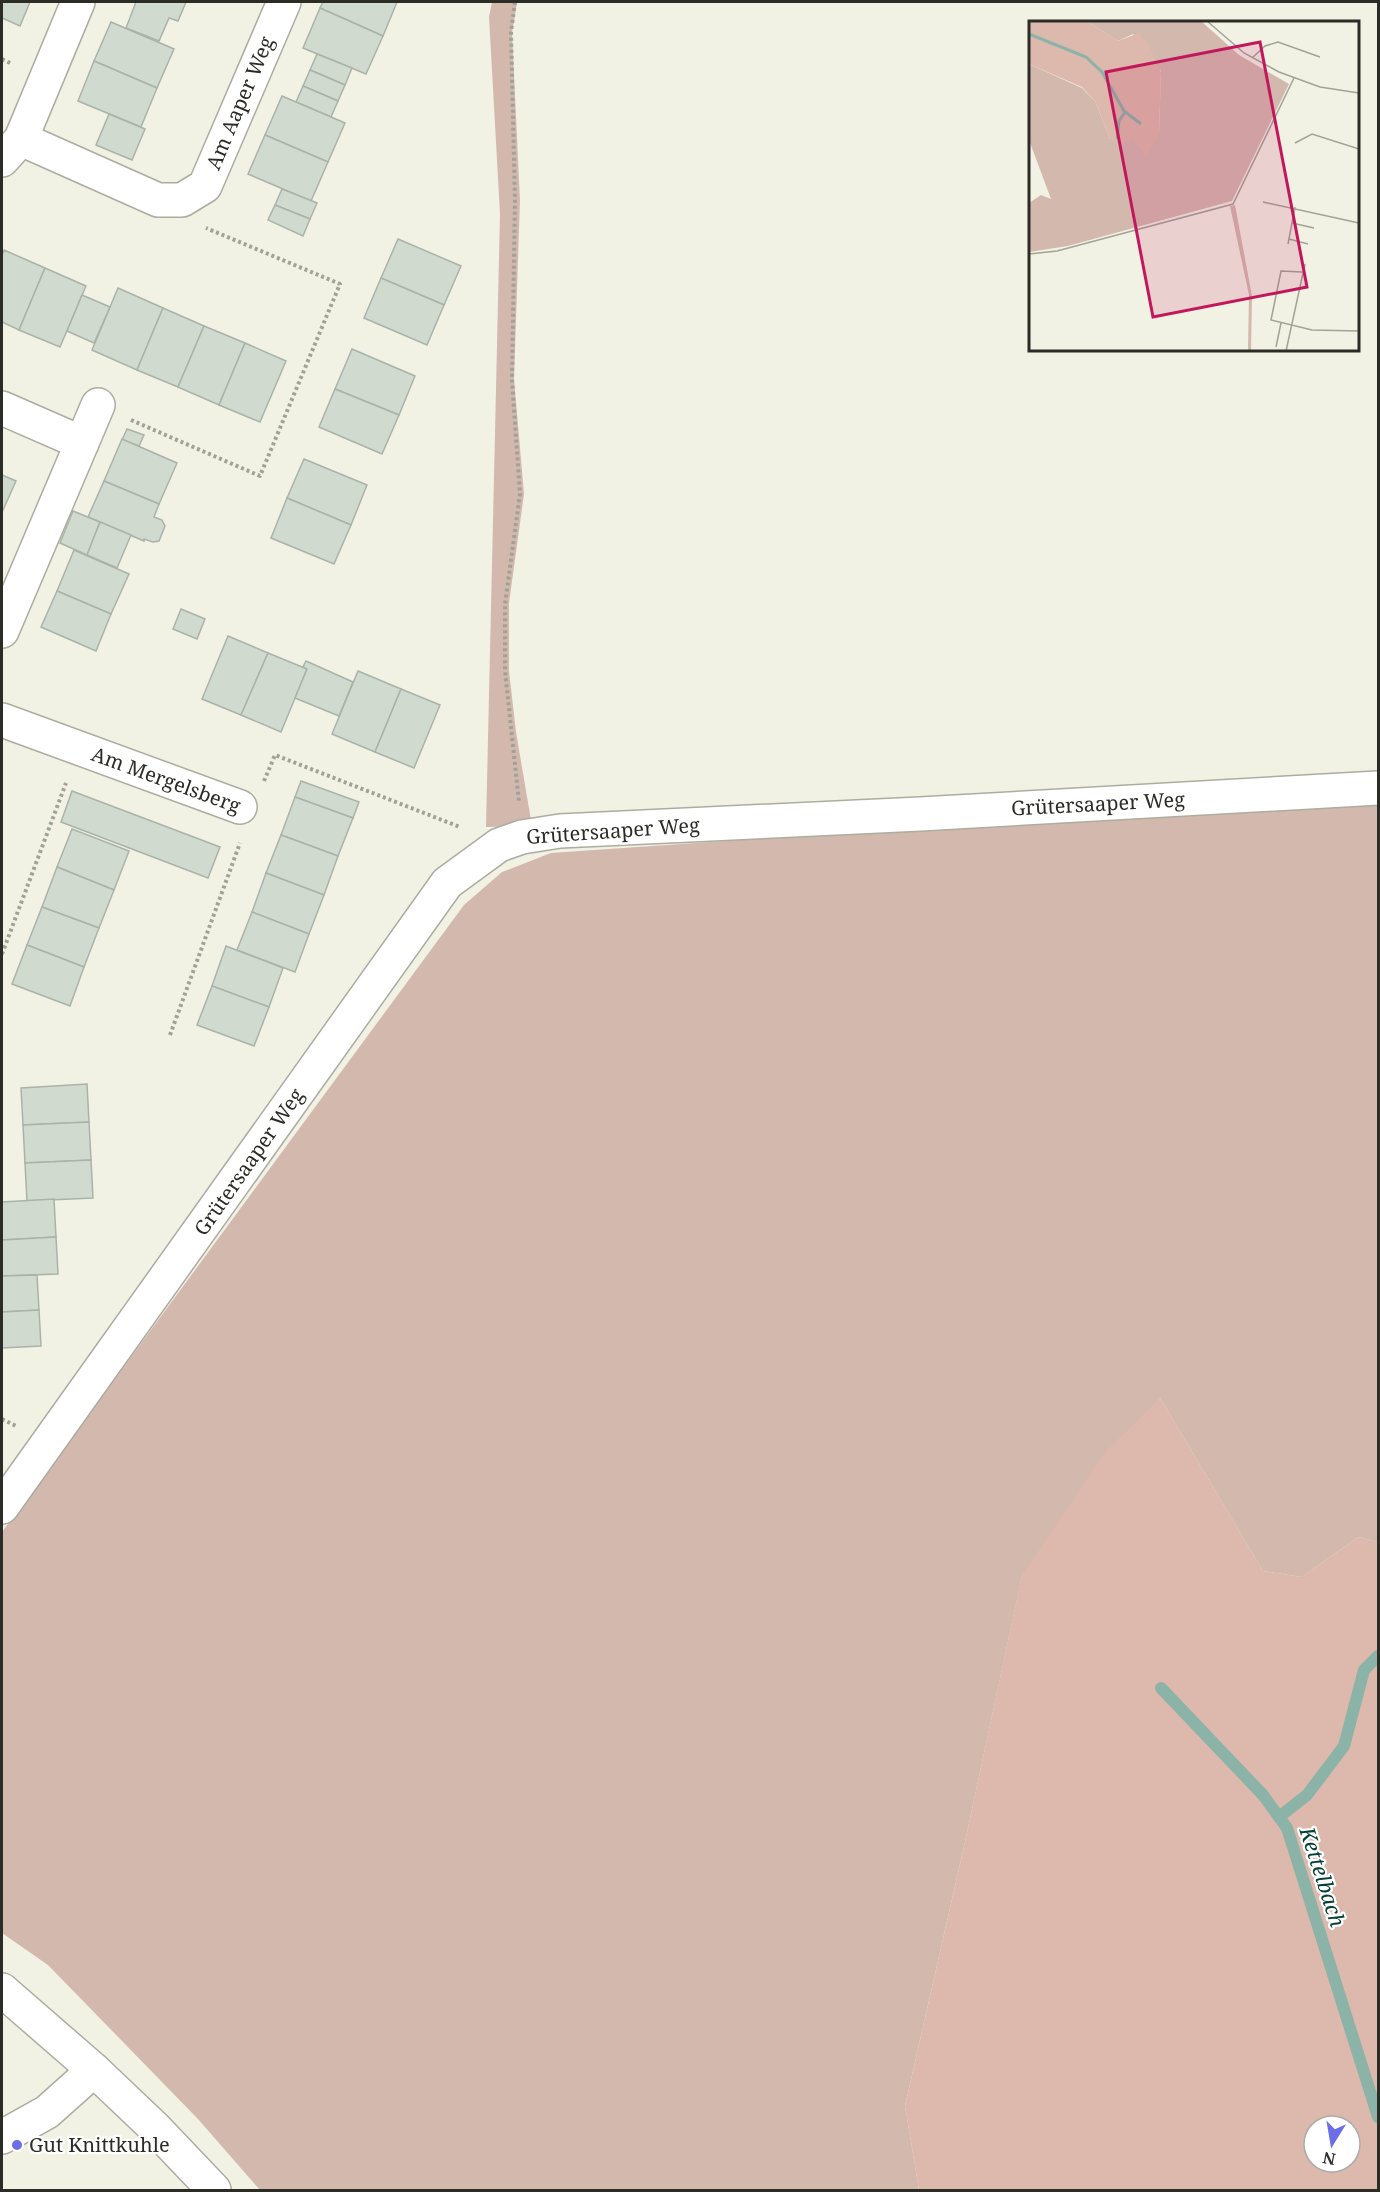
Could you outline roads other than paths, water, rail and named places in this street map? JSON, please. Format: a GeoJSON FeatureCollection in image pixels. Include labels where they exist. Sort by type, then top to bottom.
{"type":"FeatureCollection","features":[{"type":"Feature","properties":{"kind":"street"},"geometry":{"type":"LineString","coordinates":[[11,150],[78,2]]}},
{"type":"Feature","properties":{"kind":"street","name":"Am Aaper Weg"},"geometry":{"type":"LineString","coordinates":[[11,150],[158,200],[182,200],[205,186],[284,2]]}},
{"type":"Feature","properties":{"kind":"street"},"geometry":{"type":"LineString","coordinates":[[2,631],[12,575],[82,443],[98,405]]}},
{"type":"Feature","properties":{"kind":"street"},"geometry":{"type":"LineString","coordinates":[[2,408],[82,443]]}},
{"type":"Feature","properties":{"kind":"street","name":"Am Mergelsberg"},"geometry":{"type":"LineString","coordinates":[[2,720],[246,809]]}},
{"type":"Feature","properties":{"kind":"street","name":"Grütersaaper Weg"},"geometry":{"type":"LineString","coordinates":[[2,1507],[447,883],[499,845],[522,837],[560,831],[920,814],[1378,788]]}},
{"type":"Feature","properties":{"kind":"street"},"geometry":{"type":"LineString","coordinates":[[2,1990],[94,2070],[154,2127],[214,2190]]}},
{"type":"Feature","properties":{"kind":"street"},"geometry":{"type":"LineString","coordinates":[[2,2137],[47,2112],[94,2070]]}},
{"type":"Feature","properties":{"kind":"waterway"},"geometry":{"type":"LineString","coordinates":[[1279,1817],[1307,1795],[1344,1746],[1364,1670],[1378,1656]]}},
{"type":"Feature","properties":{"kind":"waterway","name":"Kettelbach"},"geometry":{"type":"LineString","coordinates":[[1161,1688],[1263,1795],[1287,1828],[1378,2117]]}},
{"type":"Feature","properties":{"kind":"place","name":"Gut Knittkuhle"},"geometry":{"type":"Point","coordinates":[17,2145]}}]}
